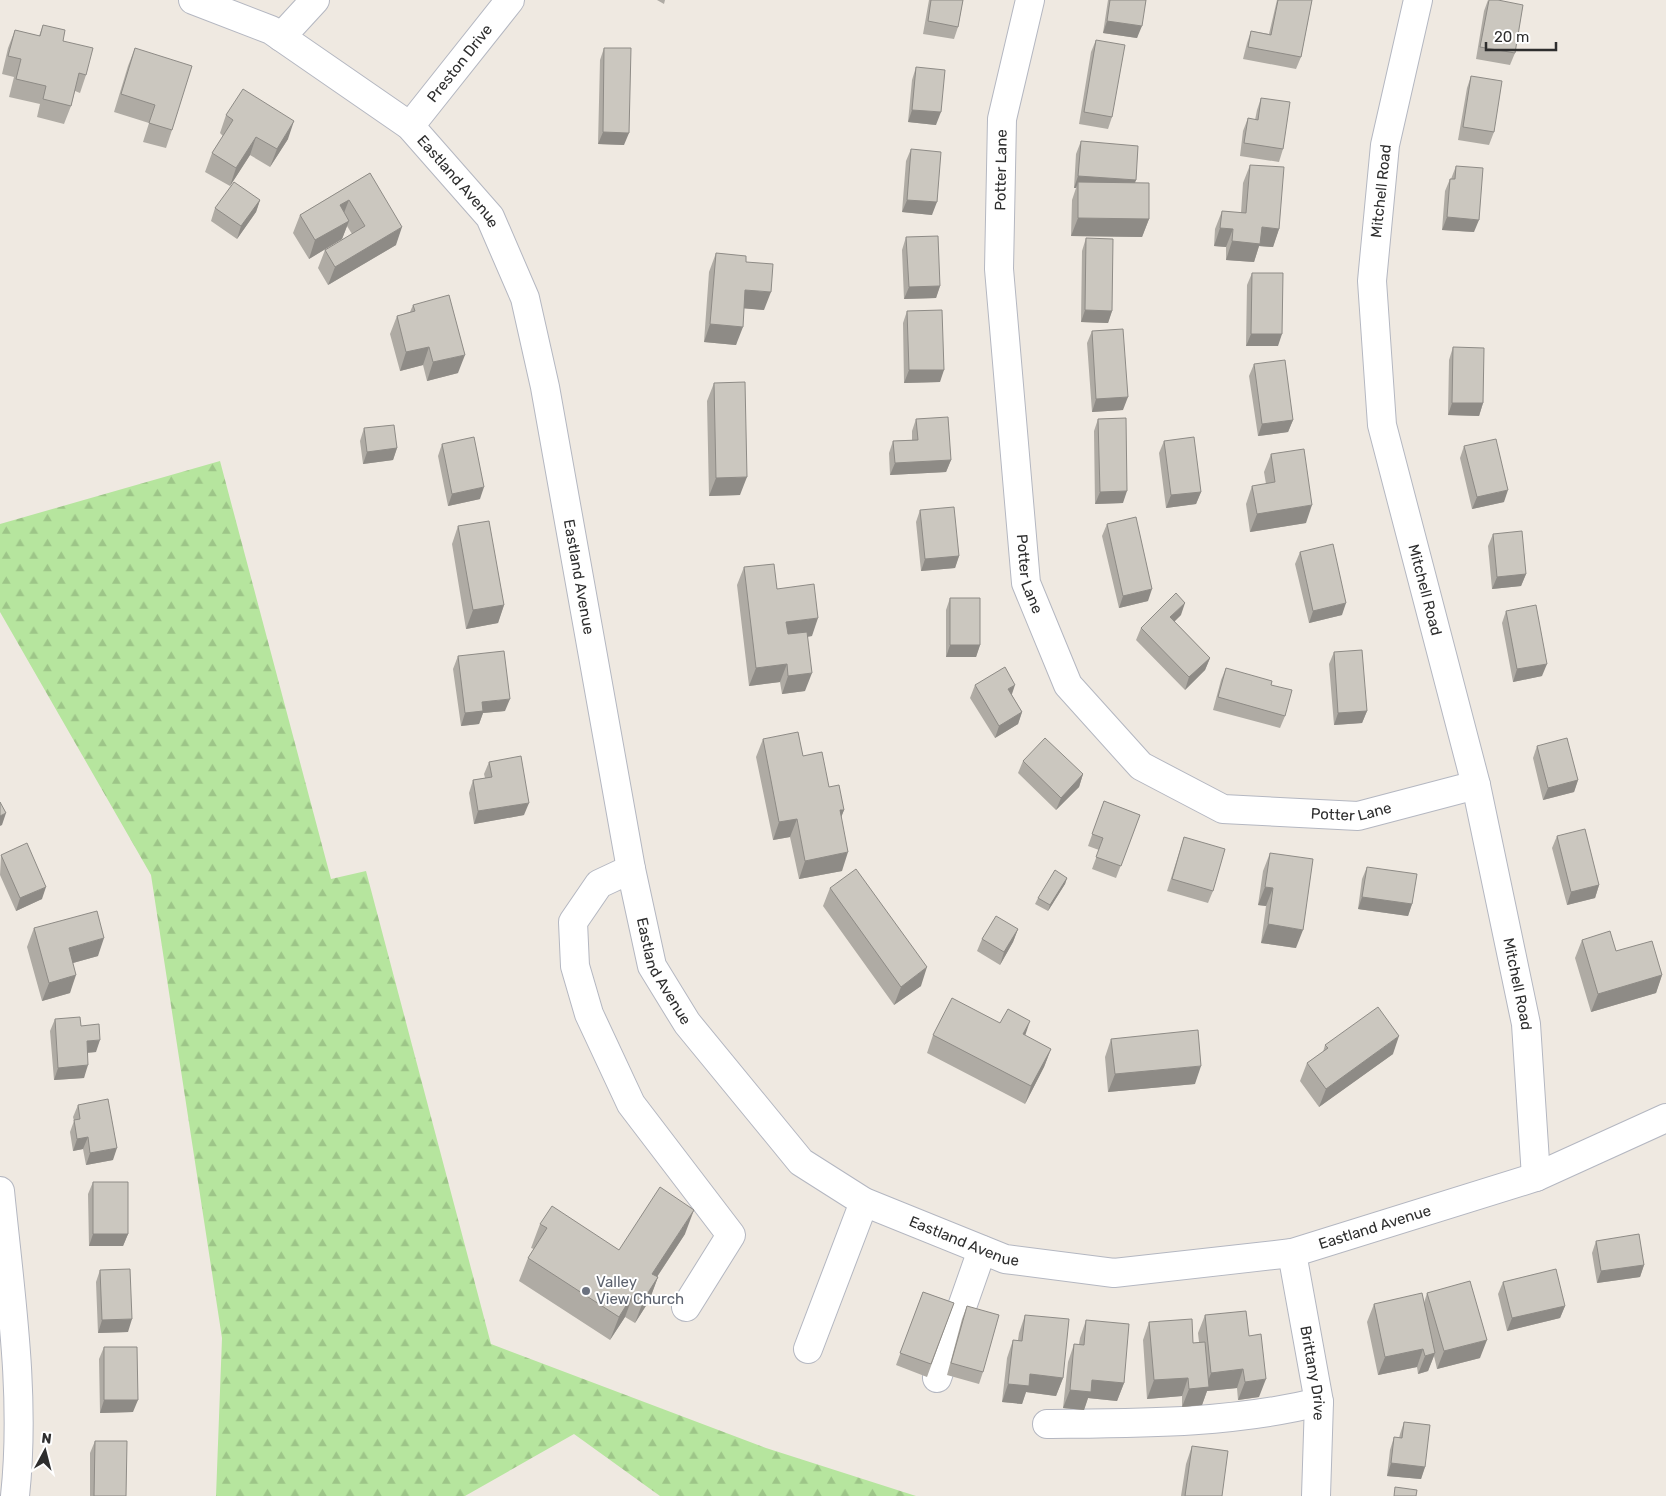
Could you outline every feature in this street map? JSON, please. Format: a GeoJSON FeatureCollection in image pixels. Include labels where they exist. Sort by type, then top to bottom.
{"type":"FeatureCollection","features":[{"type":"Feature","properties":{"kind":"street","name":"Eastland Avenue"},"geometry":{"type":"LineString","coordinates":[[193,0],[271,30],[410,126],[490,217],[526,298],[547,396],[631,869],[652,966],[687,1023],[801,1162],[864,1202],[1005,1259],[1114,1273],[1292,1253],[1536,1177],[1666,1118]]}},
{"type":"Feature","properties":{"kind":"street"},"geometry":{"type":"LineString","coordinates":[[281,37],[315,0]]}},
{"type":"Feature","properties":{"kind":"street","name":"Preston Drive"},"geometry":{"type":"LineString","coordinates":[[410,126],[510,0]]}},
{"type":"Feature","properties":{"kind":"street","name":"Potter Lane"},"geometry":{"type":"LineString","coordinates":[[1030,0],[1002,119],[999,270],[1026,583],[1068,685],[1141,766],[1223,809],[1358,816],[1476,786]]}},
{"type":"Feature","properties":{"kind":"street","name":"Mitchell Road"},"geometry":{"type":"LineString","coordinates":[[1418,0],[1385,145],[1372,281],[1382,425],[1476,786],[1526,1024],[1536,1177]]}},
{"type":"Feature","properties":{"kind":"street"},"geometry":{"type":"LineString","coordinates":[[631,869],[599,884],[573,922],[575,966],[589,1014],[630,1104],[731,1235],[686,1307]]}},
{"type":"Feature","properties":{"kind":"street"},"geometry":{"type":"LineString","coordinates":[[0,1191],[17,1369],[19,1460],[15,1496]]}},
{"type":"Feature","properties":{"kind":"street"},"geometry":{"type":"LineString","coordinates":[[808,1349],[864,1202]]}},
{"type":"Feature","properties":{"kind":"street"},"geometry":{"type":"LineString","coordinates":[[937,1378],[982,1250]]}},
{"type":"Feature","properties":{"kind":"street","name":"Brittany Drive"},"geometry":{"type":"LineString","coordinates":[[1292,1253],[1319,1402],[1316,1496]]}},
{"type":"Feature","properties":{"kind":"street"},"geometry":{"type":"LineString","coordinates":[[1047,1424],[1146,1423],[1222,1418],[1288,1410],[1319,1402]]}},
{"type":"Feature","properties":{"kind":"green space"},"geometry":{"type":"Polygon","coordinates":[[[220,461],[331,879],[366,871],[491,1344],[766,1448],[916,1496],[660,1496],[574,1434],[465,1496],[216,1496],[222,1338],[151,875],[0,612],[0,524],[220,461]]]}},
{"type":"Feature","properties":{"kind":"building"},"geometry":{"type":"Polygon","coordinates":[[[931,0],[963,0],[958,27],[928,21],[931,0]]]}},
{"type":"Feature","properties":{"kind":"building"},"geometry":{"type":"Polygon","coordinates":[[[1110,0],[1146,0],[1142,26],[1107,21],[1110,0]]]}},
{"type":"Feature","properties":{"kind":"building"},"geometry":{"type":"Polygon","coordinates":[[[1278,0],[1312,0],[1301,57],[1248,47],[1251,31],[1271,35],[1278,0]]]}},
{"type":"Feature","properties":{"kind":"building"},"geometry":{"type":"Polygon","coordinates":[[[1489,0],[1523,5],[1515,53],[1480,47],[1489,0]]]}},
{"type":"Feature","properties":{"kind":"building"},"geometry":{"type":"Polygon","coordinates":[[[43,25],[65,30],[63,41],[93,48],[86,75],[79,73],[71,106],[43,99],[46,86],[16,79],[21,59],[8,56],[15,30],[40,36],[43,25]]]}},
{"type":"Feature","properties":{"kind":"building"},"geometry":{"type":"Polygon","coordinates":[[[1096,40],[1125,45],[1112,117],[1084,112],[1096,40]]]}},
{"type":"Feature","properties":{"kind":"building"},"geometry":{"type":"Polygon","coordinates":[[[135,48],[192,66],[172,130],[149,123],[155,105],[121,94],[135,48]]]}},
{"type":"Feature","properties":{"kind":"building"},"geometry":{"type":"Polygon","coordinates":[[[604,48],[631,48],[629,133],[603,132],[604,48]]]}},
{"type":"Feature","properties":{"kind":"building"},"geometry":{"type":"Polygon","coordinates":[[[916,67],[945,70],[941,112],[912,110],[916,67]]]}},
{"type":"Feature","properties":{"kind":"building"},"geometry":{"type":"Polygon","coordinates":[[[1471,76],[1502,81],[1494,132],[1463,127],[1471,76]]]}},
{"type":"Feature","properties":{"kind":"building"},"geometry":{"type":"Polygon","coordinates":[[[243,89],[294,121],[277,149],[256,137],[236,168],[212,153],[233,120],[226,115],[243,89]]]}},
{"type":"Feature","properties":{"kind":"building"},"geometry":{"type":"Polygon","coordinates":[[[1261,98],[1290,102],[1283,149],[1244,143],[1248,118],[1258,120],[1261,98]]]}},
{"type":"Feature","properties":{"kind":"building"},"geometry":{"type":"Polygon","coordinates":[[[1081,141],[1138,146],[1136,180],[1078,176],[1081,141]]]}},
{"type":"Feature","properties":{"kind":"building"},"geometry":{"type":"Polygon","coordinates":[[[911,149],[941,152],[937,202],[907,200],[911,149]]]}},
{"type":"Feature","properties":{"kind":"building"},"geometry":{"type":"Polygon","coordinates":[[[1250,165],[1284,167],[1279,229],[1262,227],[1260,244],[1232,241],[1233,229],[1220,228],[1222,211],[1246,213],[1250,165]]]}},
{"type":"Feature","properties":{"kind":"building"},"geometry":{"type":"Polygon","coordinates":[[[1456,166],[1483,168],[1479,220],[1447,217],[1450,179],[1455,179],[1456,166]]]}},
{"type":"Feature","properties":{"kind":"building"},"geometry":{"type":"Polygon","coordinates":[[[370,173],[402,227],[335,267],[325,250],[365,226],[349,200],[340,205],[349,221],[315,240],[300,215],[370,173]]]}},
{"type":"Feature","properties":{"kind":"building"},"geometry":{"type":"Polygon","coordinates":[[[234,182],[260,200],[241,226],[215,208],[234,182]]]}},
{"type":"Feature","properties":{"kind":"building"},"geometry":{"type":"Polygon","coordinates":[[[1078,182],[1149,183],[1149,219],[1078,218],[1078,182]]]}},
{"type":"Feature","properties":{"kind":"building"},"geometry":{"type":"Polygon","coordinates":[[[938,236],[940,286],[909,287],[906,237],[938,236]]]}},
{"type":"Feature","properties":{"kind":"building"},"geometry":{"type":"Polygon","coordinates":[[[1086,238],[1113,239],[1112,311],[1085,310],[1086,238]]]}},
{"type":"Feature","properties":{"kind":"building"},"geometry":{"type":"Polygon","coordinates":[[[716,253],[746,256],[746,262],[773,264],[771,292],[745,290],[743,327],[710,324],[716,253]]]}},
{"type":"Feature","properties":{"kind":"building"},"geometry":{"type":"Polygon","coordinates":[[[1252,273],[1283,273],[1282,334],[1251,334],[1252,273]]]}},
{"type":"Feature","properties":{"kind":"building"},"geometry":{"type":"Polygon","coordinates":[[[449,295],[465,355],[433,362],[429,347],[406,352],[397,316],[415,311],[413,305],[449,295]]]}},
{"type":"Feature","properties":{"kind":"building"},"geometry":{"type":"Polygon","coordinates":[[[942,310],[944,370],[909,370],[907,311],[942,310]]]}},
{"type":"Feature","properties":{"kind":"building"},"geometry":{"type":"Polygon","coordinates":[[[1123,329],[1128,397],[1096,399],[1092,331],[1123,329]]]}},
{"type":"Feature","properties":{"kind":"building"},"geometry":{"type":"Polygon","coordinates":[[[1453,347],[1484,348],[1483,403],[1452,403],[1453,347]]]}},
{"type":"Feature","properties":{"kind":"building"},"geometry":{"type":"Polygon","coordinates":[[[1285,360],[1293,420],[1262,424],[1254,364],[1285,360]]]}},
{"type":"Feature","properties":{"kind":"building"},"geometry":{"type":"Polygon","coordinates":[[[745,382],[747,477],[716,478],[714,383],[745,382]]]}},
{"type":"Feature","properties":{"kind":"building"},"geometry":{"type":"Polygon","coordinates":[[[948,417],[951,460],[895,463],[893,441],[918,440],[916,419],[948,417]]]}},
{"type":"Feature","properties":{"kind":"building"},"geometry":{"type":"Polygon","coordinates":[[[1126,418],[1127,491],[1100,492],[1098,419],[1126,418]]]}},
{"type":"Feature","properties":{"kind":"building"},"geometry":{"type":"Polygon","coordinates":[[[394,425],[397,448],[367,452],[364,428],[394,425]]]}},
{"type":"Feature","properties":{"kind":"building"},"geometry":{"type":"Polygon","coordinates":[[[474,437],[484,487],[452,494],[442,444],[474,437]]]}},
{"type":"Feature","properties":{"kind":"building"},"geometry":{"type":"Polygon","coordinates":[[[1194,437],[1201,492],[1171,495],[1164,441],[1194,437]]]}},
{"type":"Feature","properties":{"kind":"building"},"geometry":{"type":"Polygon","coordinates":[[[1496,439],[1508,490],[1477,497],[1464,446],[1496,439]]]}},
{"type":"Feature","properties":{"kind":"building"},"geometry":{"type":"Polygon","coordinates":[[[1304,449],[1312,505],[1257,514],[1252,486],[1275,482],[1271,454],[1304,449]]]}},
{"type":"Feature","properties":{"kind":"building"},"geometry":{"type":"Polygon","coordinates":[[[954,507],[959,556],[925,559],[920,510],[954,507]]]}},
{"type":"Feature","properties":{"kind":"building"},"geometry":{"type":"Polygon","coordinates":[[[1136,517],[1152,589],[1123,596],[1107,524],[1136,517]]]}},
{"type":"Feature","properties":{"kind":"building"},"geometry":{"type":"Polygon","coordinates":[[[489,521],[504,605],[473,610],[458,526],[489,521]]]}},
{"type":"Feature","properties":{"kind":"building"},"geometry":{"type":"Polygon","coordinates":[[[1522,531],[1526,574],[1497,577],[1493,534],[1522,531]]]}},
{"type":"Feature","properties":{"kind":"building"},"geometry":{"type":"Polygon","coordinates":[[[1333,544],[1346,603],[1313,611],[1300,552],[1333,544]]]}},
{"type":"Feature","properties":{"kind":"building"},"geometry":{"type":"Polygon","coordinates":[[[774,564],[777,589],[814,584],[818,618],[786,622],[788,634],[807,632],[812,673],[788,676],[787,664],[756,668],[744,567],[774,564]]]}},
{"type":"Feature","properties":{"kind":"building"},"geometry":{"type":"Polygon","coordinates":[[[1176,593],[1185,603],[1170,617],[1210,658],[1189,677],[1141,628],[1176,593]]]}},
{"type":"Feature","properties":{"kind":"building"},"geometry":{"type":"Polygon","coordinates":[[[950,598],[980,598],[980,645],[950,645],[950,598]]]}},
{"type":"Feature","properties":{"kind":"building"},"geometry":{"type":"Polygon","coordinates":[[[1536,605],[1547,664],[1517,669],[1506,611],[1536,605]]]}},
{"type":"Feature","properties":{"kind":"building"},"geometry":{"type":"Polygon","coordinates":[[[1362,650],[1367,711],[1338,713],[1334,652],[1362,650]]]}},
{"type":"Feature","properties":{"kind":"building"},"geometry":{"type":"Polygon","coordinates":[[[504,651],[510,699],[482,702],[483,711],[465,713],[458,656],[504,651]]]}},
{"type":"Feature","properties":{"kind":"building"},"geometry":{"type":"Polygon","coordinates":[[[1005,667],[1015,685],[1008,689],[1022,712],[999,726],[975,685],[1005,667]]]}},
{"type":"Feature","properties":{"kind":"building"},"geometry":{"type":"Polygon","coordinates":[[[1226,668],[1272,681],[1271,685],[1292,690],[1285,716],[1218,697],[1226,668]]]}},
{"type":"Feature","properties":{"kind":"building"},"geometry":{"type":"Polygon","coordinates":[[[798,732],[803,756],[822,752],[829,787],[839,785],[844,810],[840,810],[848,852],[805,861],[797,819],[779,822],[763,739],[798,732]]]}},
{"type":"Feature","properties":{"kind":"building"},"geometry":{"type":"Polygon","coordinates":[[[1045,738],[1083,774],[1061,798],[1023,761],[1045,738]]]}},
{"type":"Feature","properties":{"kind":"building"},"geometry":{"type":"Polygon","coordinates":[[[1567,738],[1578,780],[1548,788],[1537,746],[1567,738]]]}},
{"type":"Feature","properties":{"kind":"building"},"geometry":{"type":"Polygon","coordinates":[[[521,756],[529,803],[478,811],[473,780],[492,777],[489,762],[521,756]]]}},
{"type":"Feature","properties":{"kind":"building"},"geometry":{"type":"Polygon","coordinates":[[[1104,801],[1140,815],[1121,866],[1096,857],[1103,838],[1092,834],[1104,801]]]}},
{"type":"Feature","properties":{"kind":"building"},"geometry":{"type":"Polygon","coordinates":[[[0,802],[6,813],[0,816],[0,802]]]}},
{"type":"Feature","properties":{"kind":"building"},"geometry":{"type":"Polygon","coordinates":[[[1585,829],[1599,885],[1571,892],[1557,836],[1585,829]]]}},
{"type":"Feature","properties":{"kind":"building"},"geometry":{"type":"Polygon","coordinates":[[[1184,837],[1225,849],[1213,891],[1172,879],[1184,837]]]}},
{"type":"Feature","properties":{"kind":"building"},"geometry":{"type":"Polygon","coordinates":[[[27,843],[46,887],[20,898],[1,855],[27,843]]]}},
{"type":"Feature","properties":{"kind":"building"},"geometry":{"type":"Polygon","coordinates":[[[1270,853],[1313,859],[1303,930],[1268,924],[1273,888],[1265,887],[1270,853]]]}},
{"type":"Feature","properties":{"kind":"building"},"geometry":{"type":"Polygon","coordinates":[[[1367,867],[1417,874],[1412,904],[1362,897],[1367,867]]]}},
{"type":"Feature","properties":{"kind":"building"},"geometry":{"type":"Polygon","coordinates":[[[856,869],[927,967],[901,987],[830,888],[856,869]]]}},
{"type":"Feature","properties":{"kind":"building"},"geometry":{"type":"Polygon","coordinates":[[[1055,870],[1067,878],[1050,905],[1038,898],[1055,870]]]}},
{"type":"Feature","properties":{"kind":"building"},"geometry":{"type":"Polygon","coordinates":[[[97,911],[104,938],[69,948],[76,975],[49,983],[34,928],[97,911]]]}},
{"type":"Feature","properties":{"kind":"building"},"geometry":{"type":"Polygon","coordinates":[[[996,916],[1018,929],[1004,952],[982,939],[996,916]]]}},
{"type":"Feature","properties":{"kind":"building"},"geometry":{"type":"Polygon","coordinates":[[[1610,931],[1616,951],[1652,941],[1662,975],[1598,994],[1582,940],[1610,931]]]}},
{"type":"Feature","properties":{"kind":"building"},"geometry":{"type":"Polygon","coordinates":[[[952,998],[1000,1023],[1008,1009],[1030,1021],[1023,1034],[1051,1049],[1031,1086],[933,1035],[952,998]]]}},
{"type":"Feature","properties":{"kind":"building"},"geometry":{"type":"Polygon","coordinates":[[[1378,1007],[1399,1036],[1326,1089],[1307,1063],[1328,1048],[1325,1045],[1378,1007]]]}},
{"type":"Feature","properties":{"kind":"building"},"geometry":{"type":"Polygon","coordinates":[[[80,1017],[81,1026],[99,1024],[100,1040],[87,1041],[88,1065],[58,1068],[55,1019],[80,1017]]]}},
{"type":"Feature","properties":{"kind":"building"},"geometry":{"type":"Polygon","coordinates":[[[1198,1030],[1201,1066],[1115,1074],[1111,1039],[1198,1030]]]}},
{"type":"Feature","properties":{"kind":"building"},"geometry":{"type":"Polygon","coordinates":[[[108,1099],[117,1148],[90,1153],[88,1137],[77,1139],[74,1120],[80,1119],[78,1105],[108,1099]]]}},
{"type":"Feature","properties":{"kind":"building"},"geometry":{"type":"Polygon","coordinates":[[[93,1182],[128,1182],[128,1234],[93,1234],[93,1182]]]}},
{"type":"Feature","properties":{"kind":"building"},"geometry":{"type":"Polygon","coordinates":[[[660,1187],[694,1210],[652,1274],[658,1277],[644,1299],[634,1293],[619,1317],[528,1258],[547,1228],[540,1224],[552,1206],[619,1250],[660,1187]]]}},
{"type":"Feature","properties":{"kind":"building"},"geometry":{"type":"Polygon","coordinates":[[[1639,1234],[1644,1265],[1601,1271],[1596,1241],[1639,1234]]]}},
{"type":"Feature","properties":{"kind":"building"},"geometry":{"type":"Polygon","coordinates":[[[130,1269],[132,1319],[102,1320],[100,1270],[130,1269]]]}},
{"type":"Feature","properties":{"kind":"building"},"geometry":{"type":"Polygon","coordinates":[[[1556,1269],[1565,1306],[1512,1318],[1503,1282],[1556,1269]]]}},
{"type":"Feature","properties":{"kind":"building"},"geometry":{"type":"Polygon","coordinates":[[[1470,1281],[1487,1340],[1444,1351],[1427,1293],[1470,1281]]]}},
{"type":"Feature","properties":{"kind":"building"},"geometry":{"type":"Polygon","coordinates":[[[923,1292],[954,1303],[931,1364],[900,1353],[923,1292]]]}},
{"type":"Feature","properties":{"kind":"building"},"geometry":{"type":"Polygon","coordinates":[[[1422,1293],[1435,1353],[1425,1356],[1423,1349],[1385,1357],[1374,1304],[1422,1293]]]}},
{"type":"Feature","properties":{"kind":"building"},"geometry":{"type":"Polygon","coordinates":[[[967,1306],[999,1315],[983,1372],[951,1363],[967,1306]]]}},
{"type":"Feature","properties":{"kind":"building"},"geometry":{"type":"Polygon","coordinates":[[[1246,1311],[1249,1336],[1261,1334],[1266,1379],[1245,1382],[1243,1369],[1211,1373],[1205,1315],[1246,1311]]]}},
{"type":"Feature","properties":{"kind":"building"},"geometry":{"type":"Polygon","coordinates":[[[1025,1315],[1069,1319],[1063,1378],[1030,1374],[1029,1386],[1008,1384],[1013,1340],[1022,1341],[1025,1315]]]}},
{"type":"Feature","properties":{"kind":"building"},"geometry":{"type":"Polygon","coordinates":[[[1192,1319],[1193,1343],[1205,1342],[1209,1387],[1189,1389],[1188,1378],[1154,1380],[1149,1322],[1192,1319]]]}},
{"type":"Feature","properties":{"kind":"building"},"geometry":{"type":"Polygon","coordinates":[[[1086,1320],[1129,1324],[1124,1383],[1092,1380],[1091,1392],[1070,1390],[1074,1344],[1084,1345],[1086,1320]]]}},
{"type":"Feature","properties":{"kind":"building"},"geometry":{"type":"Polygon","coordinates":[[[104,1347],[137,1347],[138,1400],[104,1400],[104,1347]]]}},
{"type":"Feature","properties":{"kind":"building"},"geometry":{"type":"Polygon","coordinates":[[[1404,1422],[1430,1425],[1425,1467],[1391,1463],[1394,1437],[1402,1438],[1404,1422]]]}},
{"type":"Feature","properties":{"kind":"building"},"geometry":{"type":"Polygon","coordinates":[[[95,1441],[127,1441],[126,1496],[94,1496],[95,1441]]]}},
{"type":"Feature","properties":{"kind":"building"},"geometry":{"type":"Polygon","coordinates":[[[1192,1446],[1228,1451],[1222,1496],[1185,1496],[1192,1446]]]}},
{"type":"Feature","properties":{"kind":"building"},"geometry":{"type":"Polygon","coordinates":[[[1395,1487],[1417,1490],[1416,1496],[1394,1496],[1395,1487]]]}},
{"type":"Feature","properties":{"kind":"place","name":"Valley View Church"},"geometry":{"type":"Point","coordinates":[586,1291]}}]}
